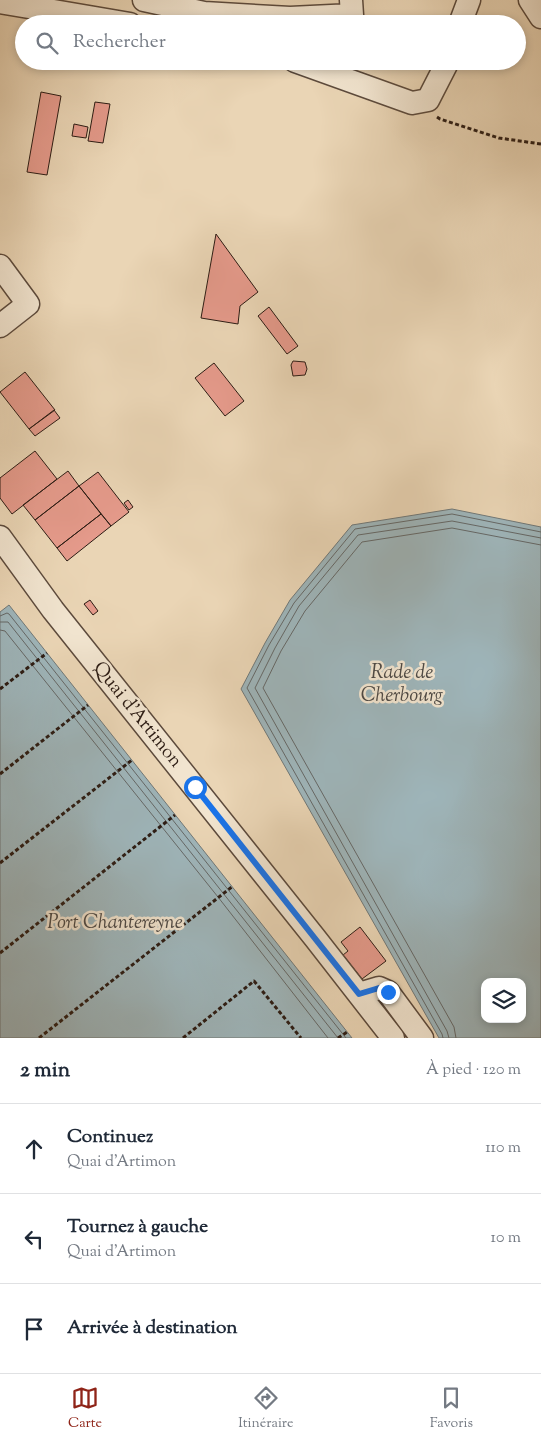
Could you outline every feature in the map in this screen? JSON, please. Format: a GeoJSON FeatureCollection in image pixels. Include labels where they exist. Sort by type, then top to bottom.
{"type":"FeatureCollection","features":[{"type":"Feature","properties":{"kind":"street"},"geometry":{"type":"LineString","coordinates":[[144,0],[268,15]]}},
{"type":"Feature","properties":{"kind":"street"},"geometry":{"type":"LineString","coordinates":[[463,15],[469,0]]}},
{"type":"Feature","properties":{"kind":"street"},"geometry":{"type":"LineString","coordinates":[[530,0],[541,17]]}},
{"type":"Feature","properties":{"kind":"street"},"geometry":{"type":"LineString","coordinates":[[0,2],[77,15]]}},
{"type":"Feature","properties":{"kind":"street"},"geometry":{"type":"LineString","coordinates":[[308,15],[351,8]]}},
{"type":"Feature","properties":{"kind":"street"},"geometry":{"type":"LineString","coordinates":[[321,70],[412,102],[428,100],[443,70]]}},
{"type":"Feature","properties":{"kind":"street"},"geometry":{"type":"LineString","coordinates":[[0,266],[28,304],[0,326]]}},
{"type":"Feature","properties":{"kind":"street","name":"Quai d’Artimon"},"geometry":{"type":"LineString","coordinates":[[4,549],[393,1038]]}},
{"type":"Feature","properties":{"kind":"street"},"geometry":{"type":"LineString","coordinates":[[359,994],[379,988],[388,992],[422,1038]]}},
{"type":"Feature","properties":{"kind":"path"},"geometry":{"type":"LineString","coordinates":[[419,102],[440,119],[499,138],[541,144]]}},
{"type":"Feature","properties":{"kind":"path"},"geometry":{"type":"LineString","coordinates":[[0,690],[47,653]]}},
{"type":"Feature","properties":{"kind":"path"},"geometry":{"type":"LineString","coordinates":[[0,774],[88,705]]}},
{"type":"Feature","properties":{"kind":"path"},"geometry":{"type":"LineString","coordinates":[[0,864],[132,760]]}},
{"type":"Feature","properties":{"kind":"path"},"geometry":{"type":"LineString","coordinates":[[0,953],[175,815]]}},
{"type":"Feature","properties":{"kind":"path"},"geometry":{"type":"LineString","coordinates":[[39,1038],[233,886]]}},
{"type":"Feature","properties":{"kind":"path"},"geometry":{"type":"LineString","coordinates":[[183,1038],[254,981],[301,1038]]}},
{"type":"Feature","properties":{"kind":"path"},"geometry":{"type":"LineString","coordinates":[[338,1038],[347,1032]]}},
{"type":"Feature","properties":{"kind":"water","name":"Rade de Cherbourg"},"geometry":{"type":"Polygon","coordinates":[[[452,509],[541,527],[541,1038],[439,1038],[241,689],[290,600],[352,525],[452,509]]]}},
{"type":"Feature","properties":{"kind":"water","name":"Port Chantereyne"},"geometry":{"type":"Polygon","coordinates":[[[9,605],[352,1038],[0,1038],[0,612],[9,605]]]}},
{"type":"Feature","properties":{"kind":"building"},"geometry":{"type":"Polygon","coordinates":[[[41,92],[61,96],[47,175],[27,172],[41,92]]]}},
{"type":"Feature","properties":{"kind":"building"},"geometry":{"type":"Polygon","coordinates":[[[95,102],[110,104],[103,143],[88,141],[95,102]]]}},
{"type":"Feature","properties":{"kind":"building"},"geometry":{"type":"Polygon","coordinates":[[[74,124],[88,127],[86,138],[72,136],[74,124]]]}},
{"type":"Feature","properties":{"kind":"building"},"geometry":{"type":"Polygon","coordinates":[[[216,234],[258,292],[240,306],[238,324],[201,318],[216,234]]]}},
{"type":"Feature","properties":{"kind":"building"},"geometry":{"type":"Polygon","coordinates":[[[269,307],[298,346],[287,354],[258,316],[269,307]]]}},
{"type":"Feature","properties":{"kind":"building"},"geometry":{"type":"Polygon","coordinates":[[[293,361],[305,362],[307,369],[305,375],[293,376],[291,365],[293,361]]]}},
{"type":"Feature","properties":{"kind":"building"},"geometry":{"type":"Polygon","coordinates":[[[214,363],[244,401],[225,416],[195,378],[214,363]]]}},
{"type":"Feature","properties":{"kind":"building"},"geometry":{"type":"Polygon","coordinates":[[[25,372],[55,410],[29,429],[0,392],[25,372]]]}},
{"type":"Feature","properties":{"kind":"building"},"geometry":{"type":"Polygon","coordinates":[[[54,410],[60,418],[35,436],[29,429],[54,410]]]}},
{"type":"Feature","properties":{"kind":"building"},"geometry":{"type":"Polygon","coordinates":[[[35,451],[57,479],[12,514],[0,498],[0,478],[35,451]]]}},
{"type":"Feature","properties":{"kind":"building"},"geometry":{"type":"Polygon","coordinates":[[[68,471],[79,486],[35,520],[23,505],[68,471]]]}},
{"type":"Feature","properties":{"kind":"building"},"geometry":{"type":"Polygon","coordinates":[[[98,472],[129,512],[111,526],[79,486],[98,472]]]}},
{"type":"Feature","properties":{"kind":"building"},"geometry":{"type":"Polygon","coordinates":[[[79,486],[101,514],[57,548],[35,520],[79,486]]]}},
{"type":"Feature","properties":{"kind":"building"},"geometry":{"type":"Polygon","coordinates":[[[128,500],[133,507],[129,510],[124,503],[128,500]]]}},
{"type":"Feature","properties":{"kind":"building"},"geometry":{"type":"Polygon","coordinates":[[[101,514],[111,526],[67,561],[57,548],[101,514]]]}},
{"type":"Feature","properties":{"kind":"building"},"geometry":{"type":"Polygon","coordinates":[[[90,600],[98,611],[93,615],[84,604],[90,600]]]}},
{"type":"Feature","properties":{"kind":"building"},"geometry":{"type":"Polygon","coordinates":[[[360,927],[386,961],[362,979],[343,955],[348,951],[341,942],[360,927]]]}},
{"type":"Feature","properties":{"kind":"route"},"geometry":{"type":"LineString","coordinates":[[195,787],[359,994],[379,988],[388,992]]}}]}
